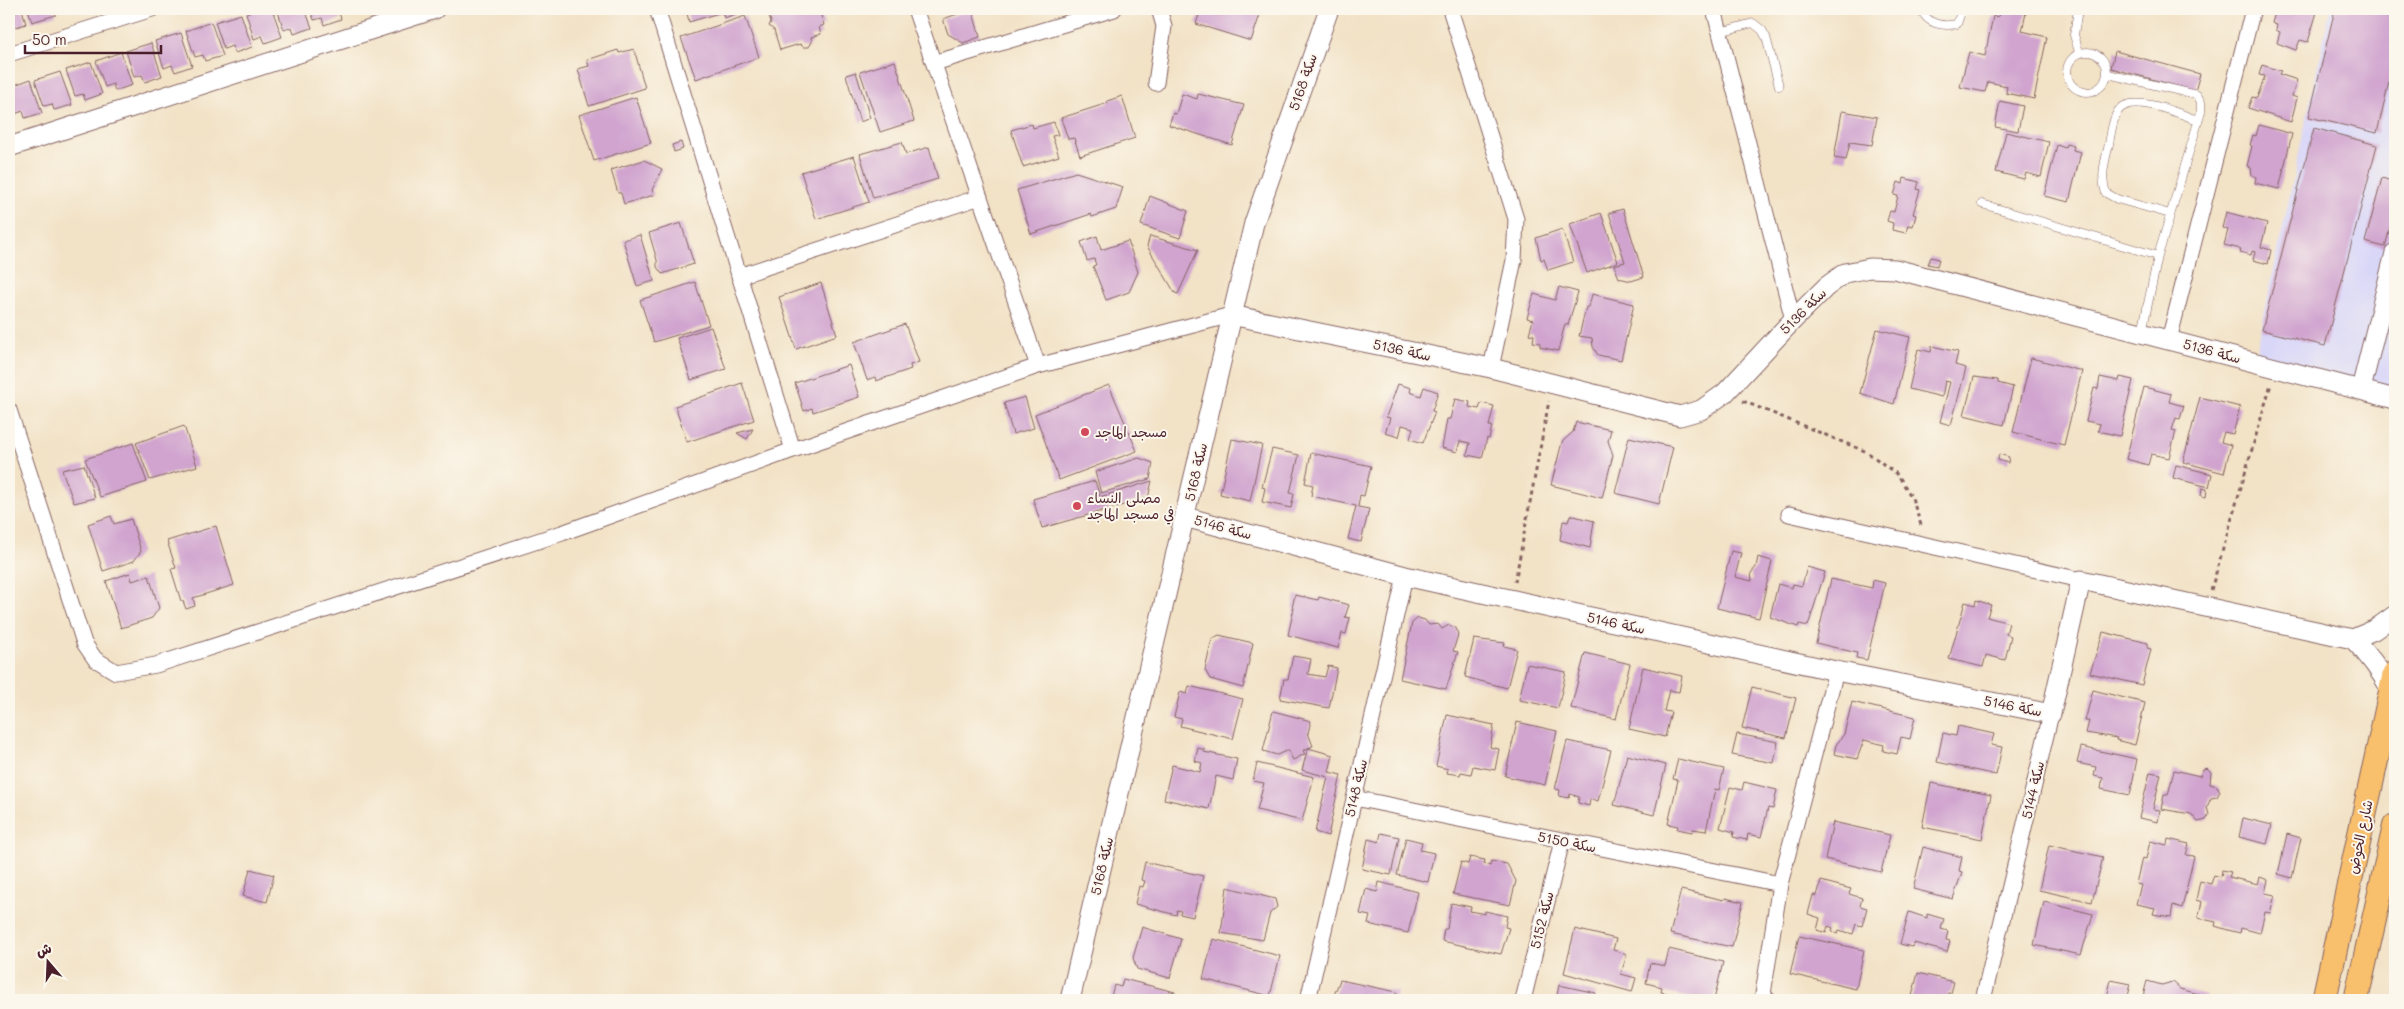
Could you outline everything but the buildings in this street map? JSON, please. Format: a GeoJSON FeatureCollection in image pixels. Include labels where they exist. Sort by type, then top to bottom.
{"type":"FeatureCollection","features":[{"type":"Feature","properties":{"kind":"main road","name":"شارع الخوض"},"geometry":{"type":"LineString","coordinates":[[2324,1000],[2393,682]]}},
{"type":"Feature","properties":{"kind":"main road"},"geometry":{"type":"LineString","coordinates":[[2356,1000],[2391,868],[2395,826]]}},
{"type":"Feature","properties":{"kind":"street"},"geometry":{"type":"LineString","coordinates":[[9,54],[152,9]]}},
{"type":"Feature","properties":{"kind":"street"},"geometry":{"type":"LineString","coordinates":[[9,147],[435,9]]}},
{"type":"Feature","properties":{"kind":"street"},"geometry":{"type":"LineString","coordinates":[[657,9],[793,450]]}},
{"type":"Feature","properties":{"kind":"street"},"geometry":{"type":"LineString","coordinates":[[915,9],[1038,366]]}},
{"type":"Feature","properties":{"kind":"street"},"geometry":{"type":"LineString","coordinates":[[934,63],[1114,9]]}},
{"type":"Feature","properties":{"kind":"street"},"geometry":{"type":"LineString","coordinates":[[1156,83],[1164,26],[1159,9]]}},
{"type":"Feature","properties":{"kind":"street","name":"سكة 5168"},"geometry":{"type":"LineString","coordinates":[[1070,1000],[1254,223],[1329,9]]}},
{"type":"Feature","properties":{"kind":"street"},"geometry":{"type":"LineString","coordinates":[[1450,9],[1516,219],[1514,260],[1491,368]]}},
{"type":"Feature","properties":{"kind":"street"},"geometry":{"type":"LineString","coordinates":[[1714,9],[1793,320]]}},
{"type":"Feature","properties":{"kind":"street"},"geometry":{"type":"LineString","coordinates":[[2170,340],[2254,9]]}},
{"type":"Feature","properties":{"kind":"street"},"geometry":{"type":"LineString","coordinates":[[739,276],[980,197]]}},
{"type":"Feature","properties":{"kind":"street"},"geometry":{"type":"LineString","coordinates":[[2361,389],[2395,254]]}},
{"type":"Feature","properties":{"kind":"street","name":"سكة 5136"},"geometry":{"type":"LineString","coordinates":[[1231,315],[1491,368],[1680,416],[1701,410],[1725,393],[1793,320],[1826,287],[1845,273],[1870,268],[1895,269],[2395,399]]}},
{"type":"Feature","properties":{"kind":"street"},"geometry":{"type":"LineString","coordinates":[[9,410],[84,643],[95,659],[116,672],[156,666],[379,594],[562,533],[793,450],[1038,366],[1231,315]]}},
{"type":"Feature","properties":{"kind":"street"},"geometry":{"type":"LineString","coordinates":[[1789,514],[2352,639],[2393,682]]}},
{"type":"Feature","properties":{"kind":"street","name":"سكة 5146"},"geometry":{"type":"LineString","coordinates":[[1185,517],[1404,576],[1836,671],[2051,714]]}},
{"type":"Feature","properties":{"kind":"street","name":"سكة 5148"},"geometry":{"type":"LineString","coordinates":[[1308,1000],[1404,576]]}},
{"type":"Feature","properties":{"kind":"street","name":"سكة 5144"},"geometry":{"type":"LineString","coordinates":[[1983,1000],[2081,580]]}},
{"type":"Feature","properties":{"kind":"street"},"geometry":{"type":"LineString","coordinates":[[2352,639],[2374,630],[2395,615]]}},
{"type":"Feature","properties":{"kind":"street"},"geometry":{"type":"LineString","coordinates":[[1768,1000],[1763,994],[1780,884],[1836,671]]}},
{"type":"Feature","properties":{"kind":"street","name":"سكة 5150"},"geometry":{"type":"LineString","coordinates":[[1354,798],[1780,884]]}},
{"type":"Feature","properties":{"kind":"street","name":"سكة 5152"},"geometry":{"type":"LineString","coordinates":[[1523,1000],[1562,841]]}},
{"type":"Feature","properties":{"kind":"lane"},"geometry":{"type":"LineString","coordinates":[[1921,9],[1928,21],[1945,26],[1956,24],[1962,9]]}},
{"type":"Feature","properties":{"kind":"lane"},"geometry":{"type":"LineString","coordinates":[[2078,9],[2074,35],[2079,52]]}},
{"type":"Feature","properties":{"kind":"lane"},"geometry":{"type":"LineString","coordinates":[[1720,32],[1753,23],[1762,30],[1779,86]]}},
{"type":"Feature","properties":{"kind":"lane"},"geometry":{"type":"LineString","coordinates":[[2079,52],[2094,52],[2105,60],[2108,74],[2101,87],[2088,93],[2074,88],[2066,76],[2068,62],[2079,52]]}},
{"type":"Feature","properties":{"kind":"lane"},"geometry":{"type":"LineString","coordinates":[[2108,74],[2197,95],[2201,102],[2198,120],[2158,256],[2142,333]]}},
{"type":"Feature","properties":{"kind":"lane"},"geometry":{"type":"LineString","coordinates":[[2170,214],[2106,194],[2103,185],[2103,172],[2114,122],[2118,111],[2126,104],[2139,102],[2198,120]]}},
{"type":"Feature","properties":{"kind":"lane"},"geometry":{"type":"LineString","coordinates":[[1982,204],[2158,256]]}},
{"type":"Feature","properties":{"kind":"path"},"geometry":{"type":"LineString","coordinates":[[2206,607],[2276,367]]}},
{"type":"Feature","properties":{"kind":"path"},"geometry":{"type":"LineString","coordinates":[[1512,600],[1552,385]]}},
{"type":"Feature","properties":{"kind":"path"},"geometry":{"type":"LineString","coordinates":[[1725,393],[1867,452],[1898,475],[1912,498],[1928,545]]}},
{"type":"Feature","properties":{"kind":"shaded area"},"geometry":{"type":"Polygon","coordinates":[[[2330,9],[2395,9],[2395,399],[2254,362],[2330,9]]]}},
{"type":"Feature","properties":{"kind":"place","name":"مسجد الماجد"},"geometry":{"type":"Point","coordinates":[1085,432]}},
{"type":"Feature","properties":{"kind":"place","name":"مصلى النساء في مسجد الماجد"},"geometry":{"type":"Point","coordinates":[1077,506]}}]}
